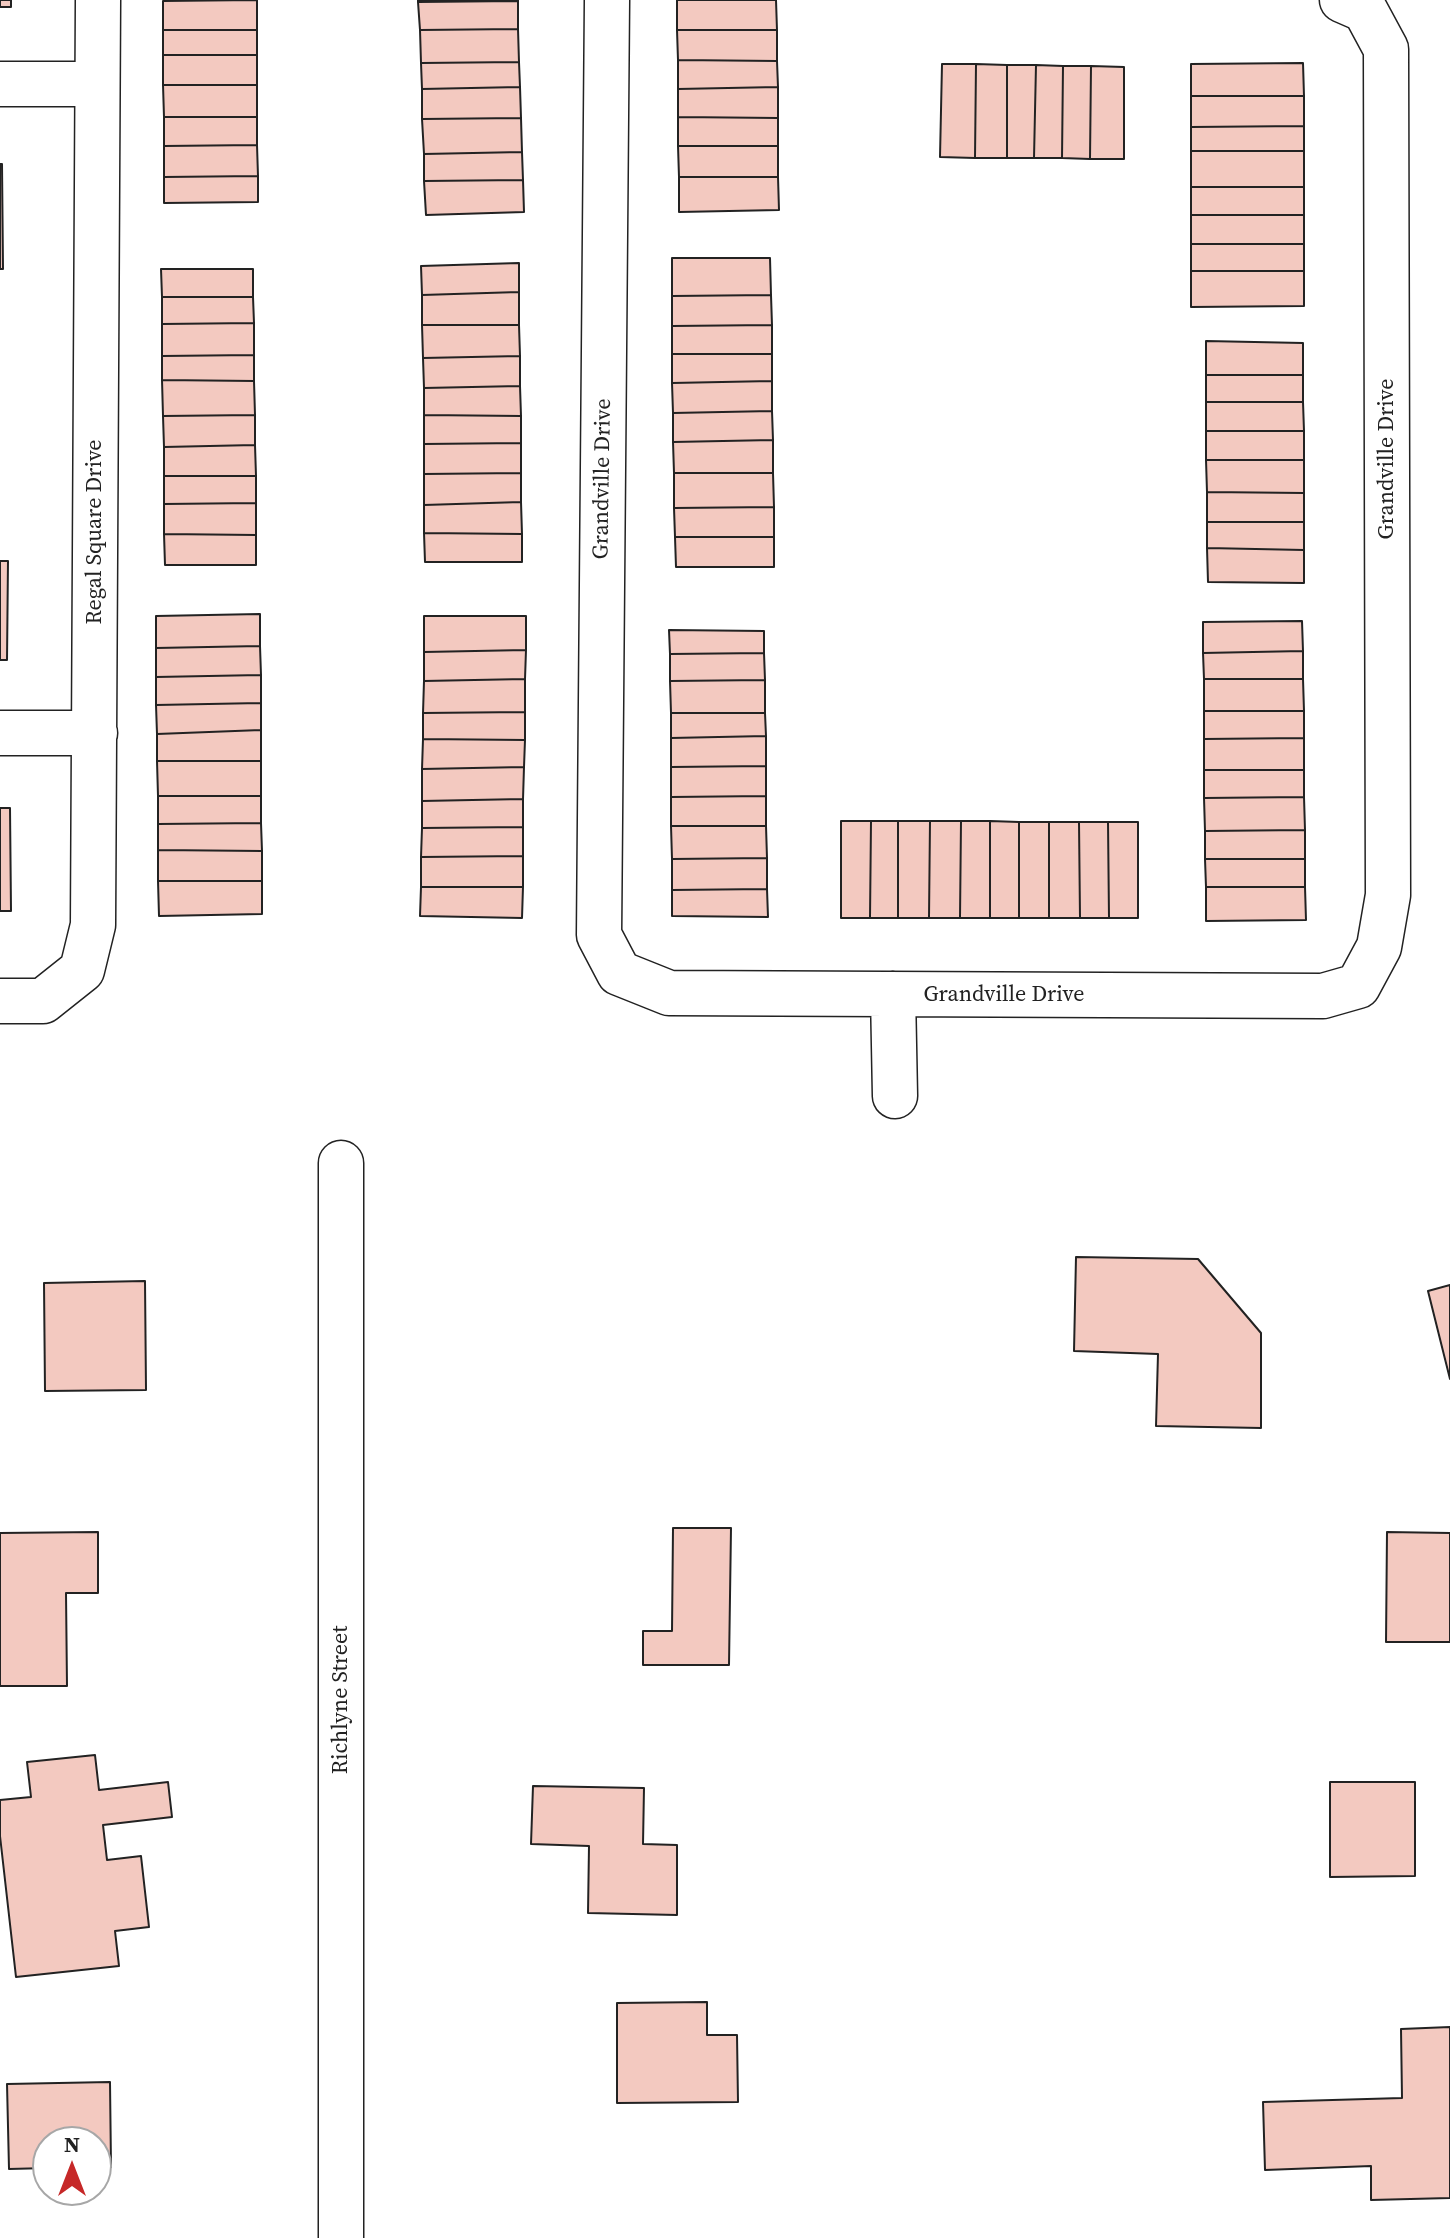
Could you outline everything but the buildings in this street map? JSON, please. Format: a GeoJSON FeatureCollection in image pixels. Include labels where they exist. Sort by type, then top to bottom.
{"type":"FeatureCollection","features":[{"type":"Feature","properties":{"kind":"street","name":"Regal Square Drive"},"geometry":{"type":"LineString","coordinates":[[0,1001],[43,1001],[82,970],[93,925],[98,0]]}},
{"type":"Feature","properties":{"kind":"street","name":"Grandville Drive"},"geometry":{"type":"LineString","coordinates":[[607,0],[599,935],[619,973],[669,993],[1323,996],[1358,986],[1379,947],[1388,895],[1386,49],[1365,10],[1342,0]]}},
{"type":"Feature","properties":{"kind":"street"},"geometry":{"type":"LineString","coordinates":[[0,84],[97,84]]}},
{"type":"Feature","properties":{"kind":"street"},"geometry":{"type":"LineString","coordinates":[[0,733],[95,733]]}},
{"type":"Feature","properties":{"kind":"street"},"geometry":{"type":"LineString","coordinates":[[893,994],[895,1096]]}},
{"type":"Feature","properties":{"kind":"street","name":"Richlyne Street"},"geometry":{"type":"LineString","coordinates":[[341,1163],[341,2238]]}}]}
